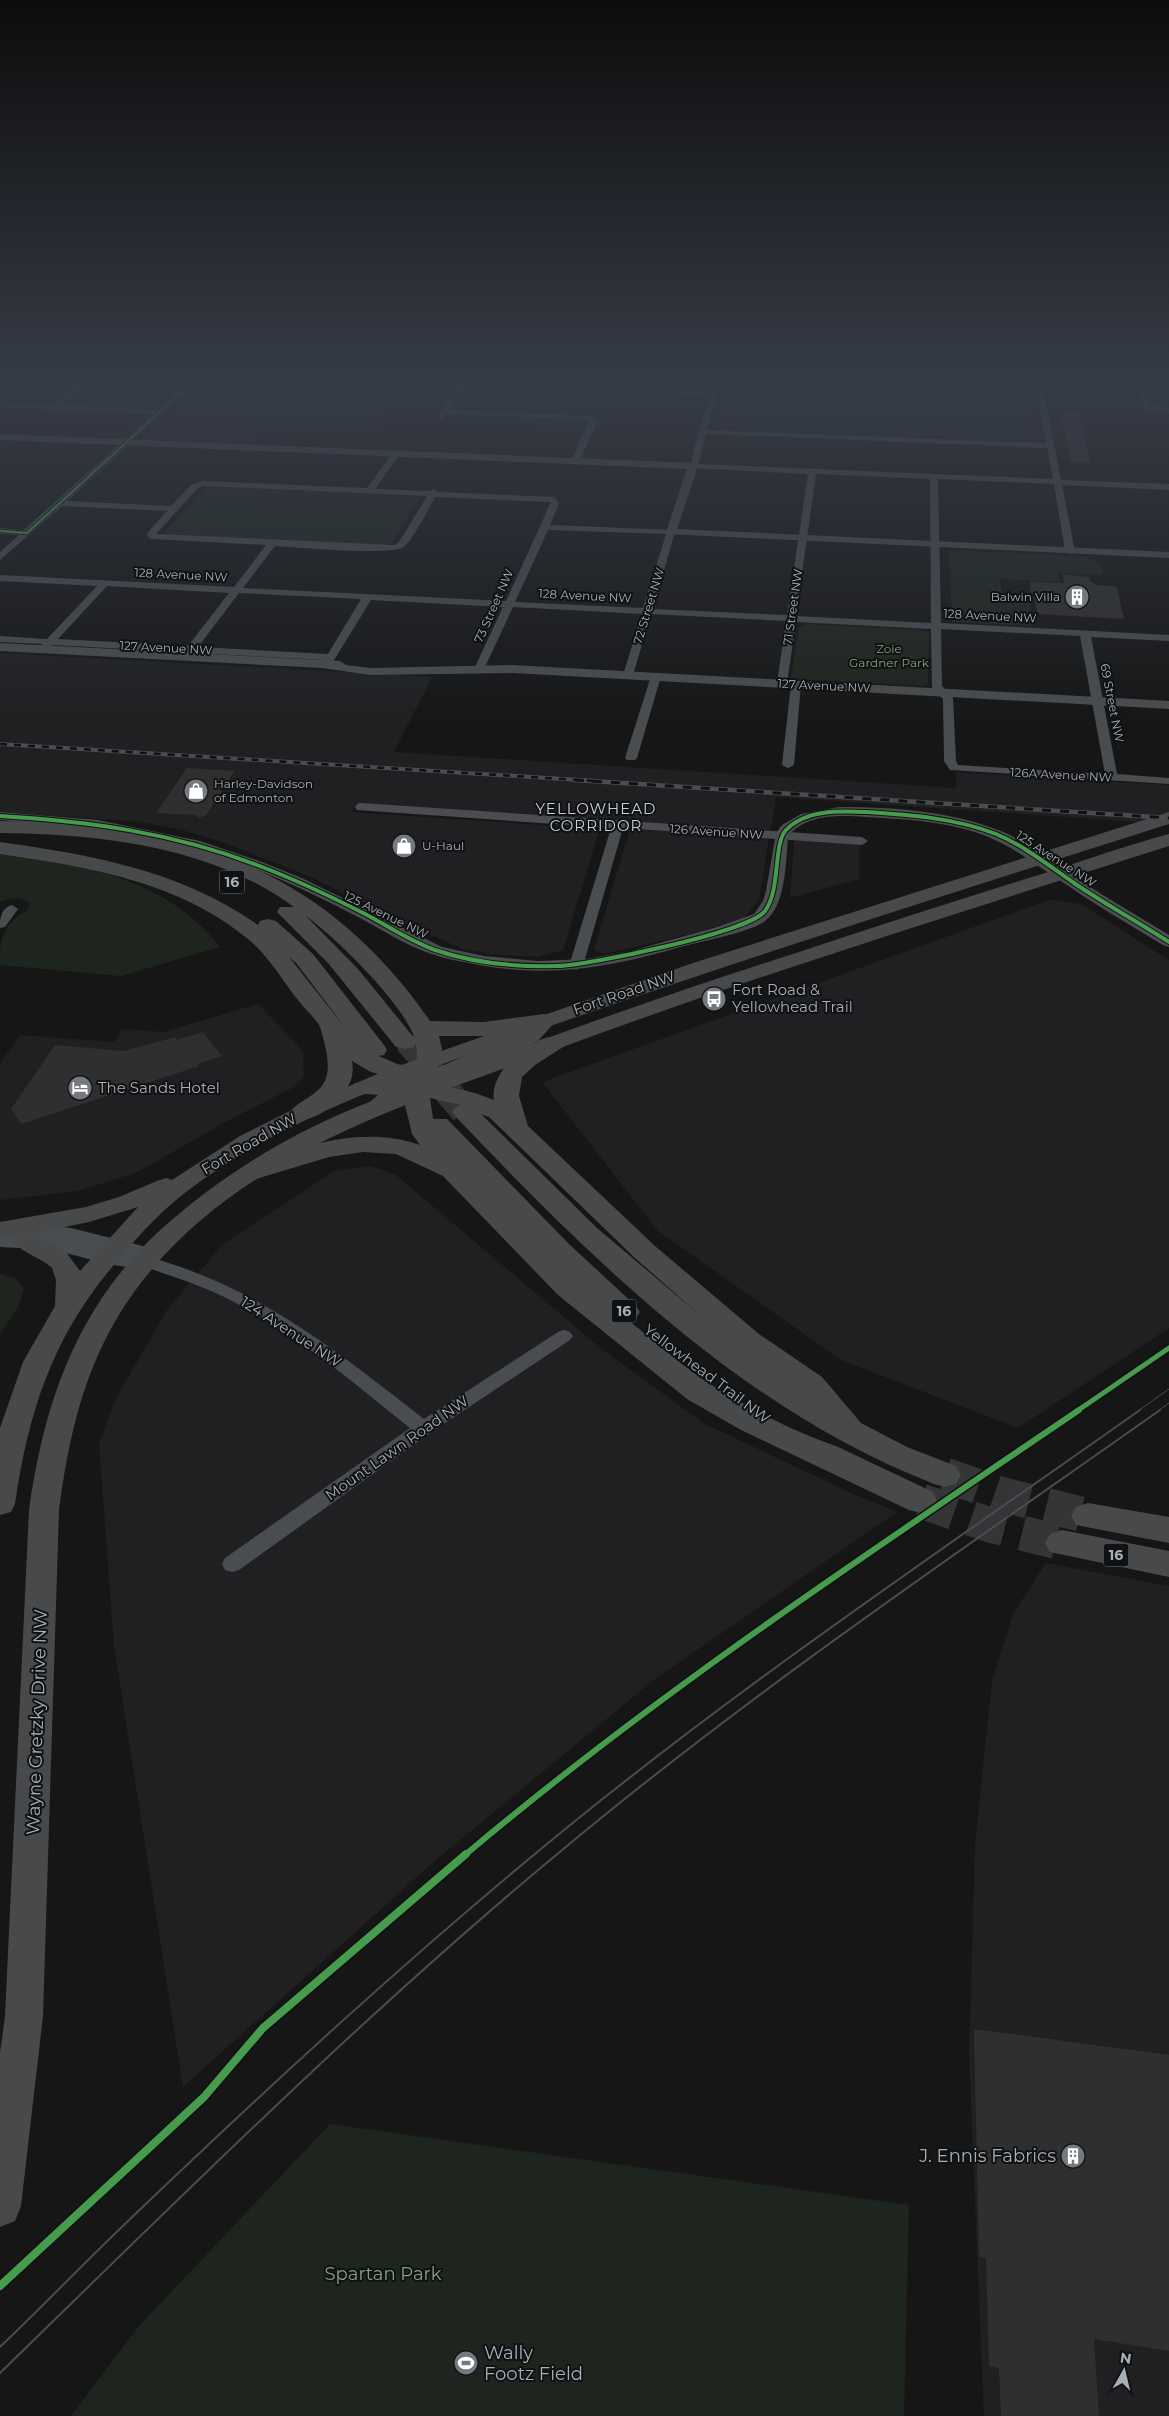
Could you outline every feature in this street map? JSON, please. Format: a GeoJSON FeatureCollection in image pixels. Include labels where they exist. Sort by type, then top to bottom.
{"type":"FeatureCollection","features":[{"type":"Feature","properties":{"kind":"highway"},"geometry":{"type":"LineString","coordinates":[[0,827],[37,826],[119,836],[217,860],[262,878],[328,921],[358,947],[414,1035],[429,1045],[430,1055],[418,1081],[420,1120],[431,1129]]}},
{"type":"Feature","properties":{"kind":"highway","name":"16"},"geometry":{"type":"LineString","coordinates":[[0,831],[86,840],[148,852],[202,869],[259,895],[287,912],[325,944],[355,978],[414,1035]]}},
{"type":"Feature","properties":{"kind":"highway","name":"16"},"geometry":{"type":"LineString","coordinates":[[0,844],[64,850],[134,865],[196,886],[237,906],[273,931],[305,959],[374,1050]]}},
{"type":"Feature","properties":{"kind":"highway"},"geometry":{"type":"LineString","coordinates":[[0,848],[116,868],[173,887],[197,898],[256,935],[345,1043],[374,1066],[460,1097],[477,1109]]}},
{"type":"Feature","properties":{"kind":"highway"},"geometry":{"type":"LineString","coordinates":[[301,1114],[328,1097],[339,1079],[342,1062],[329,1024]]}},
{"type":"Feature","properties":{"kind":"highway"},"geometry":{"type":"LineString","coordinates":[[414,1035],[526,1024],[549,1031]]}},
{"type":"Feature","properties":{"kind":"highway"},"geometry":{"type":"LineString","coordinates":[[370,1098],[549,1031]]}},
{"type":"Feature","properties":{"kind":"highway"},"geometry":{"type":"LineString","coordinates":[[517,1130],[505,1098],[506,1084],[549,1031]]}},
{"type":"Feature","properties":{"kind":"highway"},"geometry":{"type":"LineString","coordinates":[[345,1043],[369,1054],[397,1052],[412,1045],[420,1037],[414,1035]]}},
{"type":"Feature","properties":{"kind":"highway"},"geometry":{"type":"LineString","coordinates":[[418,1081],[474,1073]]}},
{"type":"Feature","properties":{"kind":"highway"},"geometry":{"type":"LineString","coordinates":[[840,1464],[752,1422],[698,1391],[568,1288],[455,1173],[428,1124],[451,1110],[477,1109],[498,1112],[645,1252],[748,1341],[811,1385],[850,1432]]}},
{"type":"Feature","properties":{"kind":"highway","name":"Yellowhead Trail NW"},"geometry":{"type":"LineString","coordinates":[[477,1109],[530,1180],[652,1293],[720,1347],[771,1384],[850,1432],[889,1452],[945,1475]]}},
{"type":"Feature","properties":{"kind":"highway","name":"Yellowhead Trail NW"},"geometry":{"type":"LineString","coordinates":[[431,1129],[621,1308],[700,1372],[769,1421],[840,1464],[921,1501]]}},
{"type":"Feature","properties":{"kind":"highway"},"geometry":{"type":"LineString","coordinates":[[256,1171],[320,1151],[372,1144],[391,1146],[414,1152],[455,1173]]}},
{"type":"Feature","properties":{"kind":"highway","name":"16"},"geometry":{"type":"LineString","coordinates":[[1088,1516],[1169,1530]]}},
{"type":"Feature","properties":{"kind":"highway","name":"16"},"geometry":{"type":"LineString","coordinates":[[1062,1544],[1169,1564]]}},
{"type":"Feature","properties":{"kind":"main road","name":"Fort Road NW"},"geometry":{"type":"LineString","coordinates":[[474,1073],[549,1031],[687,971],[1169,818]]}},
{"type":"Feature","properties":{"kind":"main road","name":"Fort Road NW"},"geometry":{"type":"LineString","coordinates":[[549,1031],[802,956],[1169,840]]}},
{"type":"Feature","properties":{"kind":"main road","name":"Fort Road NW"},"geometry":{"type":"LineString","coordinates":[[123,1254],[160,1201],[201,1171],[248,1141],[301,1114],[370,1098]]}},
{"type":"Feature","properties":{"kind":"main road","name":"Fort Road NW"},"geometry":{"type":"LineString","coordinates":[[123,1254],[195,1215],[296,1144],[370,1098]]}},
{"type":"Feature","properties":{"kind":"main road"},"geometry":{"type":"LineString","coordinates":[[9,1234],[105,1211],[141,1198],[201,1171]]}},
{"type":"Feature","properties":{"kind":"main road"},"geometry":{"type":"LineString","coordinates":[[9,1234],[59,1257],[65,1264],[70,1279],[67,1305]]}},
{"type":"Feature","properties":{"kind":"main road"},"geometry":{"type":"LineString","coordinates":[[0,1504],[5,1466],[18,1408],[32,1370],[46,1340],[67,1305],[123,1254]]}},
{"type":"Feature","properties":{"kind":"main road","name":"Wayne Gretzky Drive NW"},"geometry":{"type":"LineString","coordinates":[[0,2206],[24,2007],[44,1510],[50,1465],[65,1398],[77,1367],[101,1321],[123,1254]]}},
{"type":"Feature","properties":{"kind":"street"},"geometry":{"type":"LineString","coordinates":[[0,557],[64,500]]}},
{"type":"Feature","properties":{"kind":"street"},"geometry":{"type":"LineString","coordinates":[[182,500],[152,532],[151,536],[272,544],[396,548],[402,544],[429,500]]}},
{"type":"Feature","properties":{"kind":"street","name":"73 Street NW"},"geometry":{"type":"LineString","coordinates":[[479,669],[545,527],[555,503],[554,500],[550,500]]}},
{"type":"Feature","properties":{"kind":"street","name":"72 Street NW"},"geometry":{"type":"LineString","coordinates":[[628,675],[682,500]]}},
{"type":"Feature","properties":{"kind":"street","name":"71 Street NW"},"geometry":{"type":"LineString","coordinates":[[782,683],[808,500]]}},
{"type":"Feature","properties":{"kind":"street"},"geometry":{"type":"LineString","coordinates":[[934,500],[937,687],[943,692]]}},
{"type":"Feature","properties":{"kind":"street"},"geometry":{"type":"LineString","coordinates":[[1061,500],[1070,551]]}},
{"type":"Feature","properties":{"kind":"street"},"geometry":{"type":"LineString","coordinates":[[60,503],[173,509]]}},
{"type":"Feature","properties":{"kind":"street"},"geometry":{"type":"LineString","coordinates":[[545,527],[1169,555]]}},
{"type":"Feature","properties":{"kind":"street"},"geometry":{"type":"LineString","coordinates":[[0,531],[27,532]]}},
{"type":"Feature","properties":{"kind":"street"},"geometry":{"type":"LineString","coordinates":[[188,653],[272,544]]}},
{"type":"Feature","properties":{"kind":"street","name":"128 Avenue NW"},"geometry":{"type":"LineString","coordinates":[[0,578],[1169,638]]}},
{"type":"Feature","properties":{"kind":"street"},"geometry":{"type":"LineString","coordinates":[[47,645],[104,584]]}},
{"type":"Feature","properties":{"kind":"street"},"geometry":{"type":"LineString","coordinates":[[329,661],[367,598]]}},
{"type":"Feature","properties":{"kind":"street","name":"69 Street NW"},"geometry":{"type":"LineString","coordinates":[[1085,634],[1112,778]]}},
{"type":"Feature","properties":{"kind":"street","name":"127 Avenue NW"},"geometry":{"type":"LineString","coordinates":[[0,639],[47,645],[329,661],[339,668],[389,671],[462,671],[479,669],[656,676],[1169,705]]}},
{"type":"Feature","properties":{"kind":"street","name":"127 Avenue NW"},"geometry":{"type":"LineString","coordinates":[[0,647],[47,645]]}},
{"type":"Feature","properties":{"kind":"street"},"geometry":{"type":"LineString","coordinates":[[631,758],[656,676]]}},
{"type":"Feature","properties":{"kind":"street"},"geometry":{"type":"LineString","coordinates":[[788,765],[796,684]]}},
{"type":"Feature","properties":{"kind":"street","name":"126A Avenue NW"},"geometry":{"type":"LineString","coordinates":[[943,692],[948,698],[950,761],[954,768],[1169,781]]}},
{"type":"Feature","properties":{"kind":"street","name":"126 Avenue NW"},"geometry":{"type":"LineString","coordinates":[[361,808],[862,841]]}},
{"type":"Feature","properties":{"kind":"street","name":"125 Avenue NW"},"geometry":{"type":"LineString","coordinates":[[0,816],[82,822],[172,837],[207,847],[258,865],[361,912],[431,948],[467,958],[520,967],[576,966],[605,963],[750,922],[766,912],[772,901],[781,836],[787,827],[800,819],[825,814],[854,812],[918,816],[959,823],[985,830],[1015,843],[1169,942]]}},
{"type":"Feature","properties":{"kind":"street"},"geometry":{"type":"LineString","coordinates":[[576,966],[618,825]]}},
{"type":"Feature","properties":{"kind":"street"},"geometry":{"type":"LineString","coordinates":[[0,924],[12,909]]}},
{"type":"Feature","properties":{"kind":"street"},"geometry":{"type":"LineString","coordinates":[[9,1234],[91,1250],[123,1254]]}},
{"type":"Feature","properties":{"kind":"street","name":"124 Avenue NW"},"geometry":{"type":"LineString","coordinates":[[123,1254],[214,1285],[267,1312],[334,1358],[423,1428]]}},
{"type":"Feature","properties":{"kind":"street","name":"Mount Lawn Road NW"},"geometry":{"type":"LineString","coordinates":[[232,1564],[423,1428],[564,1336]]}},
{"type":"Feature","properties":{"kind":"shaded area"},"geometry":{"type":"Polygon","coordinates":[[[0,653],[432,677],[394,752],[956,788],[956,772],[1169,785],[1169,824],[776,797],[771,831],[355,804],[352,812],[585,828],[599,831],[563,950],[538,957],[491,954],[463,949],[406,924],[309,876],[222,842],[182,830],[141,822],[0,812],[0,653]]]}},
{"type":"Feature","properties":{"kind":"shaded area"},"geometry":{"type":"Polygon","coordinates":[[[630,829],[769,838],[759,900],[744,918],[690,934],[604,954],[594,949],[630,829]]]}},
{"type":"Feature","properties":{"kind":"shaded area"},"geometry":{"type":"Polygon","coordinates":[[[794,840],[859,844],[859,879],[790,898],[794,840]]]}},
{"type":"Feature","properties":{"kind":"shaded area"},"geometry":{"type":"Polygon","coordinates":[[[1049,900],[1081,904],[1169,960],[1169,1328],[1018,1428],[841,1360],[658,1231],[542,1082],[1049,900]]]}},
{"type":"Feature","properties":{"kind":"shaded area"},"geometry":{"type":"Polygon","coordinates":[[[258,1004],[295,1042],[303,1053],[304,1077],[294,1087],[227,1121],[138,1172],[78,1191],[0,1200],[0,1064],[20,1035],[114,1042],[122,1029],[163,1032],[258,1004]]]}},
{"type":"Feature","properties":{"kind":"shaded area"},"geometry":{"type":"Polygon","coordinates":[[[371,1166],[396,1175],[603,1350],[705,1424],[849,1492],[897,1512],[655,1679],[430,1865],[183,2087],[114,1646],[99,1444],[115,1400],[167,1310],[222,1245],[334,1171],[371,1166]]]}},
{"type":"Feature","properties":{"kind":"shaded area"},"geometry":{"type":"Polygon","coordinates":[[[1046,1563],[1169,1586],[1169,2416],[984,2416],[969,2056],[975,1846],[992,1680],[1014,1612],[1046,1563]]]}},
{"type":"Feature","properties":{"kind":"green space"},"geometry":{"type":"Polygon","coordinates":[[[194,500],[419,500],[391,543],[382,546],[169,535],[164,532],[194,500]]]}},
{"type":"Feature","properties":{"kind":"green space"},"geometry":{"type":"Polygon","coordinates":[[[949,550],[1082,556],[1100,563],[1103,575],[1058,573],[1060,582],[1000,579],[1003,600],[1030,601],[1033,626],[952,622],[949,550]]]}},
{"type":"Feature","properties":{"kind":"green space","name":"Zoie Gardner Park"},"geometry":{"type":"Polygon","coordinates":[[[807,624],[929,632],[928,684],[924,686],[794,679],[791,677],[799,628],[807,624]]]}},
{"type":"Feature","properties":{"kind":"green space"},"geometry":{"type":"Polygon","coordinates":[[[0,854],[61,862],[121,878],[149,890],[175,905],[199,924],[220,947],[121,976],[0,965],[2,938],[8,926],[27,910],[30,905],[20,899],[0,902],[0,854]]]}},
{"type":"Feature","properties":{"kind":"green space"},"geometry":{"type":"Polygon","coordinates":[[[0,1274],[15,1278],[24,1289],[19,1305],[0,1334],[0,1274]]]}},
{"type":"Feature","properties":{"kind":"green space","name":"Spartan Park"},"geometry":{"type":"Polygon","coordinates":[[[330,2124],[909,2205],[904,2416],[71,2416],[139,2326],[330,2124]]]}},
{"type":"Feature","properties":{"kind":"building","name":"Balwin Villa"},"geometry":{"type":"Polygon","coordinates":[[[1063,574],[1089,577],[1090,581],[1097,585],[1117,587],[1124,619],[1037,614],[1030,582],[1064,583],[1063,574]]]}},
{"type":"Feature","properties":{"kind":"building","name":"Harley-Davidson of Edmonton"},"geometry":{"type":"Polygon","coordinates":[[[187,768],[235,771],[206,815],[199,818],[196,815],[156,813],[187,768]]]}},
{"type":"Feature","properties":{"kind":"building","name":"The Sands Hotel"},"geometry":{"type":"Polygon","coordinates":[[[203,1032],[222,1056],[197,1064],[199,1066],[21,1124],[11,1109],[55,1045],[124,1051],[175,1037],[177,1040],[203,1032]]]}},
{"type":"Feature","properties":{"kind":"building","name":"J. Ennis Fabrics"},"geometry":{"type":"Polygon","coordinates":[[[974,2029],[1169,2055],[1169,2351],[1094,2339],[1099,2416],[1001,2416],[999,2368],[989,2366],[986,2258],[979,2257],[974,2029]]]}},
{"type":"Feature","properties":{"kind":"tunnel"},"geometry":{"type":"LineString","coordinates":[[405,1042],[420,1059]]}},
{"type":"Feature","properties":{"kind":"tunnel"},"geometry":{"type":"LineString","coordinates":[[419,1058],[465,1112]]}},
{"type":"Feature","properties":{"kind":"tunnel"},"geometry":{"type":"LineString","coordinates":[[945,1475],[1000,1494],[1088,1516]]}},
{"type":"Feature","properties":{"kind":"tunnel"},"geometry":{"type":"LineString","coordinates":[[921,1501],[990,1525],[1062,1543]]}},
{"type":"Feature","properties":{"kind":"tram line"},"geometry":{"type":"LineString","coordinates":[[1138,1411],[1169,1389]]}},
{"type":"Feature","properties":{"kind":"tram line"},"geometry":{"type":"LineString","coordinates":[[1158,1411],[1169,1403]]}},
{"type":"Feature","properties":{"kind":"tram line"},"geometry":{"type":"LineString","coordinates":[[0,2347],[127,2222],[287,2071],[451,1925],[564,1830],[704,1720],[776,1667],[1140,1410]]}},
{"type":"Feature","properties":{"kind":"tram line"},"geometry":{"type":"LineString","coordinates":[[0,2373],[210,2168],[352,2034],[498,1904],[573,1841],[789,1673],[1160,1410]]}},
{"type":"Feature","properties":{"kind":"railway"},"geometry":{"type":"LineString","coordinates":[[0,744],[595,781]]}},
{"type":"Feature","properties":{"kind":"railway"},"geometry":{"type":"LineString","coordinates":[[575,780],[1169,818]]}},
{"type":"Feature","properties":{"kind":"cycle path"},"geometry":{"type":"LineString","coordinates":[[0,531],[27,533],[63,500]]}},
{"type":"Feature","properties":{"kind":"cycle path"},"geometry":{"type":"LineString","coordinates":[[0,816],[98,825],[163,836],[195,844],[257,865],[299,883],[353,908],[414,941],[437,950],[484,961],[538,966],[586,964],[633,955],[723,931],[760,917],[766,910],[774,891],[781,836],[788,828],[806,817],[816,814],[850,812],[923,817],[969,825],[1009,840],[1075,884],[1169,942]]}},
{"type":"Feature","properties":{"kind":"cycle path"},"geometry":{"type":"LineString","coordinates":[[0,2286],[204,2097],[263,2028],[372,1933],[529,1801],[712,1662],[1169,1348]]}},
{"type":"Feature","properties":{"kind":"place","name":"Balwin Villa"},"geometry":{"type":"Point","coordinates":[1077,597]}},
{"type":"Feature","properties":{"kind":"place","name":"Harley-Davidson of Edmonton"},"geometry":{"type":"Point","coordinates":[196,791]}},
{"type":"Feature","properties":{"kind":"place","name":"U-Haul"},"geometry":{"type":"Point","coordinates":[404,846]}},
{"type":"Feature","properties":{"kind":"place","name":"Fort Road & Yellowhead Trail"},"geometry":{"type":"Point","coordinates":[714,999]}},
{"type":"Feature","properties":{"kind":"place","name":"The Sands Hotel"},"geometry":{"type":"Point","coordinates":[80,1088]}},
{"type":"Feature","properties":{"kind":"place","name":"J. Ennis Fabrics"},"geometry":{"type":"Point","coordinates":[1073,2156]}},
{"type":"Feature","properties":{"kind":"place","name":"Wally Footz Field"},"geometry":{"type":"Point","coordinates":[466,2363]}},
{"type":"Feature","properties":{"kind":"district","name":"YELLOWHEAD CORRIDOR"},"geometry":{"type":"Point","coordinates":[596,818]}}]}
